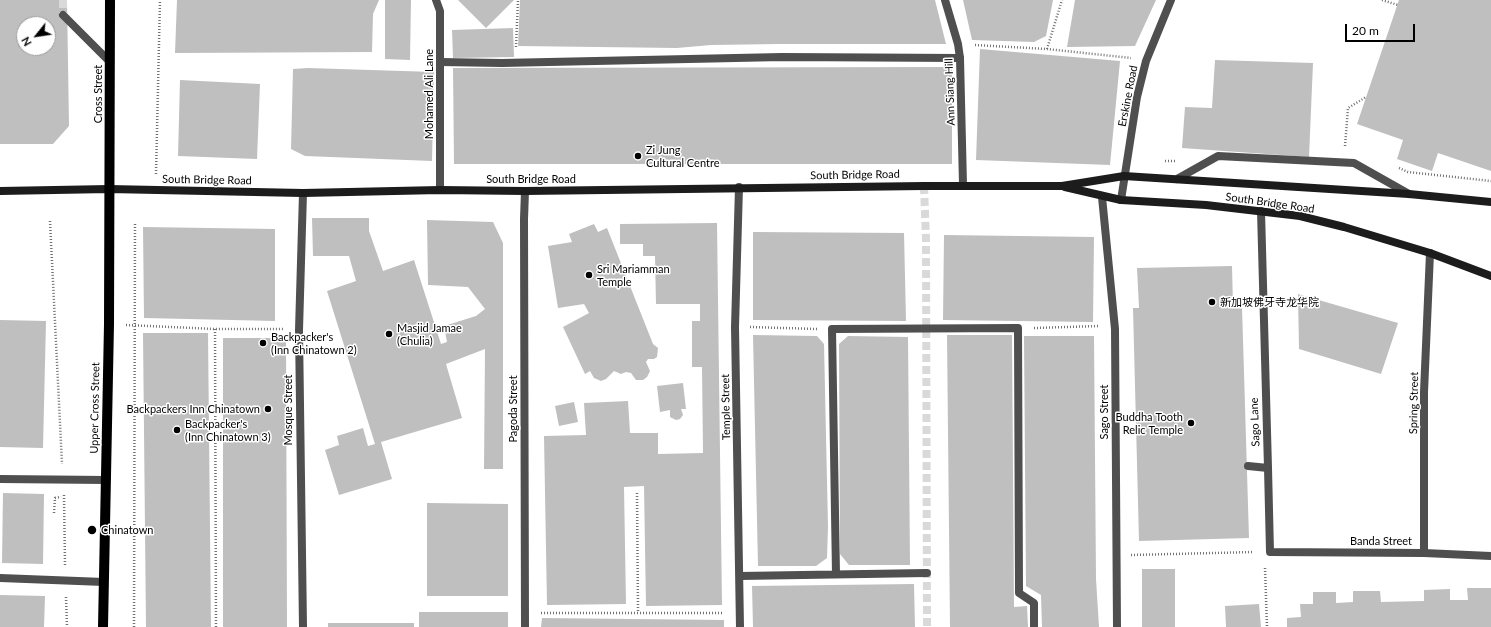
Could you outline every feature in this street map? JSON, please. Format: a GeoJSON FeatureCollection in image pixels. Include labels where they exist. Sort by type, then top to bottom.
{"type":"FeatureCollection","features":[{"type":"Feature","properties":{"kind":"main road","name":"Cross Street"},"geometry":{"type":"LineString","coordinates":[[109,189],[110,0]]}},
{"type":"Feature","properties":{"kind":"main road","name":"South Bridge Road"},"geometry":{"type":"LineString","coordinates":[[0,191],[109,189],[303,193],[739,187],[963,185],[1062,186],[1124,176],[1408,194],[1491,202]]}},
{"type":"Feature","properties":{"kind":"main road","name":"South Bridge Road"},"geometry":{"type":"LineString","coordinates":[[1062,186],[1102,197],[1121,200],[1261,210],[1300,216],[1329,223],[1430,253],[1491,276]]}},
{"type":"Feature","properties":{"kind":"main road","name":"Upper Cross Street"},"geometry":{"type":"LineString","coordinates":[[103,627],[109,189]]}},
{"type":"Feature","properties":{"kind":"street","name":"Mohamed Ali Lane"},"geometry":{"type":"LineString","coordinates":[[436,0],[440,11],[440,190]]}},
{"type":"Feature","properties":{"kind":"street","name":"Ann Siang Hill"},"geometry":{"type":"LineString","coordinates":[[945,0],[958,44],[960,58],[963,185]]}},
{"type":"Feature","properties":{"kind":"street","name":"Erskine Road"},"geometry":{"type":"LineString","coordinates":[[1121,200],[1137,97],[1146,61],[1171,0]]}},
{"type":"Feature","properties":{"kind":"street"},"geometry":{"type":"LineString","coordinates":[[63,15],[110,62]]}},
{"type":"Feature","properties":{"kind":"street"},"geometry":{"type":"LineString","coordinates":[[440,62],[782,57],[960,58]]}},
{"type":"Feature","properties":{"kind":"street"},"geometry":{"type":"LineString","coordinates":[[1176,179],[1218,156],[1354,163],[1408,194]]}},
{"type":"Feature","properties":{"kind":"street","name":"Temple Street"},"geometry":{"type":"LineString","coordinates":[[739,187],[735,327],[740,627]]}},
{"type":"Feature","properties":{"kind":"street","name":"Pagoda Street"},"geometry":{"type":"LineString","coordinates":[[525,190],[525,627]]}},
{"type":"Feature","properties":{"kind":"street","name":"Mosque Street"},"geometry":{"type":"LineString","coordinates":[[302,627],[299,330],[303,193]]}},
{"type":"Feature","properties":{"kind":"street","name":"Sago Street"},"geometry":{"type":"LineString","coordinates":[[1102,197],[1114,329],[1117,627]]}},
{"type":"Feature","properties":{"kind":"street","name":"Sago Lane"},"geometry":{"type":"LineString","coordinates":[[1261,210],[1268,468],[1267,551]]}},
{"type":"Feature","properties":{"kind":"street","name":"Spring Street"},"geometry":{"type":"LineString","coordinates":[[1424,553],[1424,392],[1430,253]]}},
{"type":"Feature","properties":{"kind":"street"},"geometry":{"type":"LineString","coordinates":[[836,574],[832,329],[1018,328],[1019,592],[1034,603],[1034,627]]}},
{"type":"Feature","properties":{"kind":"street"},"geometry":{"type":"LineString","coordinates":[[1248,466],[1268,468]]}},
{"type":"Feature","properties":{"kind":"street"},"geometry":{"type":"LineString","coordinates":[[0,479],[63,478],[106,480]]}},
{"type":"Feature","properties":{"kind":"street","name":"Banda Street"},"geometry":{"type":"LineString","coordinates":[[1267,551],[1424,553],[1491,556]]}},
{"type":"Feature","properties":{"kind":"street"},"geometry":{"type":"LineString","coordinates":[[740,576],[927,573]]}},
{"type":"Feature","properties":{"kind":"street"},"geometry":{"type":"LineString","coordinates":[[0,578],[104,582]]}},
{"type":"Feature","properties":{"kind":"path"},"geometry":{"type":"LineString","coordinates":[[156,190],[160,0]]}},
{"type":"Feature","properties":{"kind":"path"},"geometry":{"type":"LineString","coordinates":[[516,35],[518,0]]}},
{"type":"Feature","properties":{"kind":"path"},"geometry":{"type":"LineString","coordinates":[[1048,49],[1062,0]]}},
{"type":"Feature","properties":{"kind":"path"},"geometry":{"type":"LineString","coordinates":[[1382,0],[1398,5]]}},
{"type":"Feature","properties":{"kind":"path"},"geometry":{"type":"LineString","coordinates":[[958,44],[1048,49],[1134,58]]}},
{"type":"Feature","properties":{"kind":"path"},"geometry":{"type":"LineString","coordinates":[[1345,147],[1348,108],[1366,97]]}},
{"type":"Feature","properties":{"kind":"path"},"geometry":{"type":"LineString","coordinates":[[1164,161],[1178,161]]}},
{"type":"Feature","properties":{"kind":"path"},"geometry":{"type":"LineString","coordinates":[[1394,165],[1408,172],[1491,180]]}},
{"type":"Feature","properties":{"kind":"path"},"geometry":{"type":"LineString","coordinates":[[50,221],[64,497],[67,627]]}},
{"type":"Feature","properties":{"kind":"path"},"geometry":{"type":"LineString","coordinates":[[134,627],[135,222]]}},
{"type":"Feature","properties":{"kind":"path"},"geometry":{"type":"LineString","coordinates":[[108,324],[215,329],[299,330]]}},
{"type":"Feature","properties":{"kind":"path"},"geometry":{"type":"LineString","coordinates":[[1018,328],[1099,326],[1114,329]]}},
{"type":"Feature","properties":{"kind":"path"},"geometry":{"type":"LineString","coordinates":[[735,327],[832,329]]}},
{"type":"Feature","properties":{"kind":"path"},"geometry":{"type":"LineString","coordinates":[[215,329],[216,627]]}},
{"type":"Feature","properties":{"kind":"path"},"geometry":{"type":"LineString","coordinates":[[637,493],[638,612]]}},
{"type":"Feature","properties":{"kind":"path"},"geometry":{"type":"LineString","coordinates":[[54,513],[55,498],[64,497]]}},
{"type":"Feature","properties":{"kind":"path"},"geometry":{"type":"LineString","coordinates":[[1116,558],[1135,554],[1267,551],[1267,627]]}},
{"type":"Feature","properties":{"kind":"path"},"geometry":{"type":"LineString","coordinates":[[525,613],[726,613]]}},
{"type":"Feature","properties":{"kind":"building"},"geometry":{"type":"Polygon","coordinates":[[[0,0],[67,0],[69,126],[53,144],[0,144],[0,0]]]}},
{"type":"Feature","properties":{"kind":"building"},"geometry":{"type":"Polygon","coordinates":[[[177,0],[379,0],[373,14],[372,52],[175,53],[177,0]]]}},
{"type":"Feature","properties":{"kind":"building"},"geometry":{"type":"Polygon","coordinates":[[[385,0],[411,0],[410,60],[385,59],[385,0]]]}},
{"type":"Feature","properties":{"kind":"building"},"geometry":{"type":"Polygon","coordinates":[[[458,0],[514,0],[486,28],[458,0]]]}},
{"type":"Feature","properties":{"kind":"building"},"geometry":{"type":"Polygon","coordinates":[[[520,0],[935,0],[946,44],[711,45],[677,48],[518,46],[520,0]]]}},
{"type":"Feature","properties":{"kind":"building"},"geometry":{"type":"Polygon","coordinates":[[[963,0],[1053,0],[1046,36],[1034,42],[972,40],[963,0]]]}},
{"type":"Feature","properties":{"kind":"building"},"geometry":{"type":"Polygon","coordinates":[[[1075,0],[1156,0],[1135,46],[1067,47],[1075,0]]]}},
{"type":"Feature","properties":{"kind":"building"},"geometry":{"type":"Polygon","coordinates":[[[1399,0],[1491,0],[1491,171],[1438,153],[1432,171],[1397,159],[1403,140],[1357,124],[1399,0]]]}},
{"type":"Feature","properties":{"kind":"building"},"geometry":{"type":"Polygon","coordinates":[[[513,28],[514,57],[453,58],[452,30],[513,28]]]}},
{"type":"Feature","properties":{"kind":"building"},"geometry":{"type":"Polygon","coordinates":[[[980,49],[1120,61],[1110,165],[976,160],[980,49]]]}},
{"type":"Feature","properties":{"kind":"building"},"geometry":{"type":"Polygon","coordinates":[[[1215,60],[1313,63],[1309,157],[1182,148],[1185,107],[1212,108],[1215,60]]]}},
{"type":"Feature","properties":{"kind":"building"},"geometry":{"type":"Polygon","coordinates":[[[952,67],[952,164],[454,164],[453,68],[952,67]]]}},
{"type":"Feature","properties":{"kind":"building"},"geometry":{"type":"Polygon","coordinates":[[[308,68],[434,72],[432,161],[305,156],[291,149],[293,69],[308,68]]]}},
{"type":"Feature","properties":{"kind":"building"},"geometry":{"type":"Polygon","coordinates":[[[180,80],[260,84],[257,159],[178,156],[180,80]]]}},
{"type":"Feature","properties":{"kind":"building"},"geometry":{"type":"Polygon","coordinates":[[[312,218],[369,218],[369,231],[383,271],[414,260],[441,344],[447,342],[444,326],[476,316],[485,309],[468,287],[428,285],[427,220],[493,222],[503,243],[503,469],[484,469],[485,349],[446,364],[462,418],[381,442],[392,479],[339,495],[325,450],[339,445],[337,436],[363,428],[368,446],[375,444],[327,291],[356,281],[349,256],[313,256],[312,218]]]}},
{"type":"Feature","properties":{"kind":"building"},"geometry":{"type":"Polygon","coordinates":[[[717,223],[722,605],[646,606],[644,486],[624,487],[626,604],[547,605],[544,436],[586,435],[584,403],[628,401],[630,433],[658,433],[658,454],[703,453],[702,367],[692,367],[692,321],[700,321],[700,304],[656,304],[655,256],[643,256],[643,244],[620,244],[620,224],[717,223]]]}},
{"type":"Feature","properties":{"kind":"building","name":"Sri Mariamman Temple"},"geometry":{"type":"Polygon","coordinates":[[[594,224],[598,232],[607,228],[653,344],[658,348],[657,357],[654,359],[648,359],[646,362],[650,371],[647,377],[643,380],[636,380],[631,373],[626,372],[621,374],[614,371],[606,379],[601,381],[594,378],[590,371],[585,374],[563,327],[589,313],[584,304],[558,308],[548,246],[572,242],[569,234],[594,224]]]}},
{"type":"Feature","properties":{"kind":"building"},"geometry":{"type":"Polygon","coordinates":[[[143,227],[275,229],[275,321],[144,318],[143,227]]]}},
{"type":"Feature","properties":{"kind":"building"},"geometry":{"type":"Polygon","coordinates":[[[753,232],[904,233],[906,321],[753,320],[753,232]]]}},
{"type":"Feature","properties":{"kind":"building"},"geometry":{"type":"Polygon","coordinates":[[[944,235],[1094,237],[1093,322],[943,320],[944,235]]]}},
{"type":"Feature","properties":{"kind":"building","name":"Buddha Tooth Relic Temple"},"geometry":{"type":"Polygon","coordinates":[[[1232,266],[1233,307],[1242,307],[1249,538],[1139,541],[1133,308],[1139,308],[1137,268],[1232,266]]]}},
{"type":"Feature","properties":{"kind":"building"},"geometry":{"type":"Polygon","coordinates":[[[1298,294],[1398,323],[1381,374],[1299,349],[1298,294]]]}},
{"type":"Feature","properties":{"kind":"building"},"geometry":{"type":"Polygon","coordinates":[[[0,320],[46,321],[43,448],[0,447],[0,320]]]}},
{"type":"Feature","properties":{"kind":"building"},"geometry":{"type":"Polygon","coordinates":[[[143,333],[208,333],[211,627],[146,627],[143,333]]]}},
{"type":"Feature","properties":{"kind":"building"},"geometry":{"type":"Polygon","coordinates":[[[753,335],[817,336],[824,344],[828,527],[827,558],[816,566],[758,566],[753,335]]]}},
{"type":"Feature","properties":{"kind":"building"},"geometry":{"type":"Polygon","coordinates":[[[947,335],[1012,335],[1014,607],[1027,606],[1028,627],[950,627],[947,335]]]}},
{"type":"Feature","properties":{"kind":"building"},"geometry":{"type":"Polygon","coordinates":[[[848,336],[908,337],[910,565],[849,565],[840,554],[839,344],[848,336]]]}},
{"type":"Feature","properties":{"kind":"building"},"geometry":{"type":"Polygon","coordinates":[[[1024,336],[1094,336],[1096,579],[1099,627],[1042,627],[1041,595],[1026,586],[1024,336]]]}},
{"type":"Feature","properties":{"kind":"building"},"geometry":{"type":"Polygon","coordinates":[[[223,338],[286,338],[287,627],[223,627],[223,338]]]}},
{"type":"Feature","properties":{"kind":"building"},"geometry":{"type":"Polygon","coordinates":[[[683,383],[686,409],[681,409],[683,415],[680,419],[676,420],[670,417],[670,410],[660,412],[657,386],[683,383]]]}},
{"type":"Feature","properties":{"kind":"building"},"geometry":{"type":"Polygon","coordinates":[[[574,402],[578,422],[559,426],[555,406],[574,402]]]}},
{"type":"Feature","properties":{"kind":"building"},"geometry":{"type":"Polygon","coordinates":[[[3,493],[44,494],[43,564],[2,563],[3,493]]]}},
{"type":"Feature","properties":{"kind":"building"},"geometry":{"type":"Polygon","coordinates":[[[427,503],[508,504],[508,596],[427,596],[427,503]]]}},
{"type":"Feature","properties":{"kind":"building"},"geometry":{"type":"Polygon","coordinates":[[[1142,569],[1175,569],[1175,627],[1142,627],[1142,569]]]}},
{"type":"Feature","properties":{"kind":"building"},"geometry":{"type":"Polygon","coordinates":[[[914,584],[915,627],[753,627],[752,586],[914,584]]]}},
{"type":"Feature","properties":{"kind":"building"},"geometry":{"type":"Polygon","coordinates":[[[1467,588],[1491,588],[1491,627],[1287,627],[1287,618],[1301,617],[1300,604],[1313,604],[1313,592],[1336,592],[1336,603],[1353,602],[1353,591],[1380,591],[1381,602],[1424,601],[1424,590],[1450,589],[1450,600],[1468,600],[1467,588]]]}},
{"type":"Feature","properties":{"kind":"building"},"geometry":{"type":"Polygon","coordinates":[[[0,595],[45,596],[44,627],[0,627],[0,595]]]}},
{"type":"Feature","properties":{"kind":"building"},"geometry":{"type":"Polygon","coordinates":[[[1259,604],[1261,627],[1226,627],[1225,606],[1259,604]]]}},
{"type":"Feature","properties":{"kind":"building"},"geometry":{"type":"Polygon","coordinates":[[[419,612],[508,612],[508,627],[419,627],[419,612]]]}},
{"type":"Feature","properties":{"kind":"building"},"geometry":{"type":"Polygon","coordinates":[[[542,618],[724,620],[724,627],[541,627],[542,618]]]}},
{"type":"Feature","properties":{"kind":"building"},"geometry":{"type":"Polygon","coordinates":[[[328,623],[414,623],[414,627],[328,627],[328,623]]]}},
{"type":"Feature","properties":{"kind":"tunnel"},"geometry":{"type":"LineString","coordinates":[[63,0],[63,15]]}},
{"type":"Feature","properties":{"kind":"tunnel"},"geometry":{"type":"LineString","coordinates":[[924,186],[926,240],[927,627]]}},
{"type":"Feature","properties":{"kind":"place","name":"Zi Jung Cultural Centre"},"geometry":{"type":"Point","coordinates":[638,156]}},
{"type":"Feature","properties":{"kind":"place","name":"Sri Mariamman Temple"},"geometry":{"type":"Point","coordinates":[589,275]}},
{"type":"Feature","properties":{"kind":"place","name":"新加坡佛牙寺龙华院"},"geometry":{"type":"Point","coordinates":[1212,302]}},
{"type":"Feature","properties":{"kind":"place","name":"Masjid Jamae (Chulia)"},"geometry":{"type":"Point","coordinates":[389,334]}},
{"type":"Feature","properties":{"kind":"place","name":"Backpacker's (Inn Chinatown 2)"},"geometry":{"type":"Point","coordinates":[263,343]}},
{"type":"Feature","properties":{"kind":"place","name":"Backpackers Inn Chinatown"},"geometry":{"type":"Point","coordinates":[268,409]}},
{"type":"Feature","properties":{"kind":"place","name":"Buddha Tooth Relic Temple"},"geometry":{"type":"Point","coordinates":[1191,423]}},
{"type":"Feature","properties":{"kind":"place","name":"Backpacker's (Inn Chinatown 3)"},"geometry":{"type":"Point","coordinates":[177,430]}},
{"type":"Feature","properties":{"kind":"place","name":"Chinatown"},"geometry":{"type":"Point","coordinates":[92,530]}}]}
